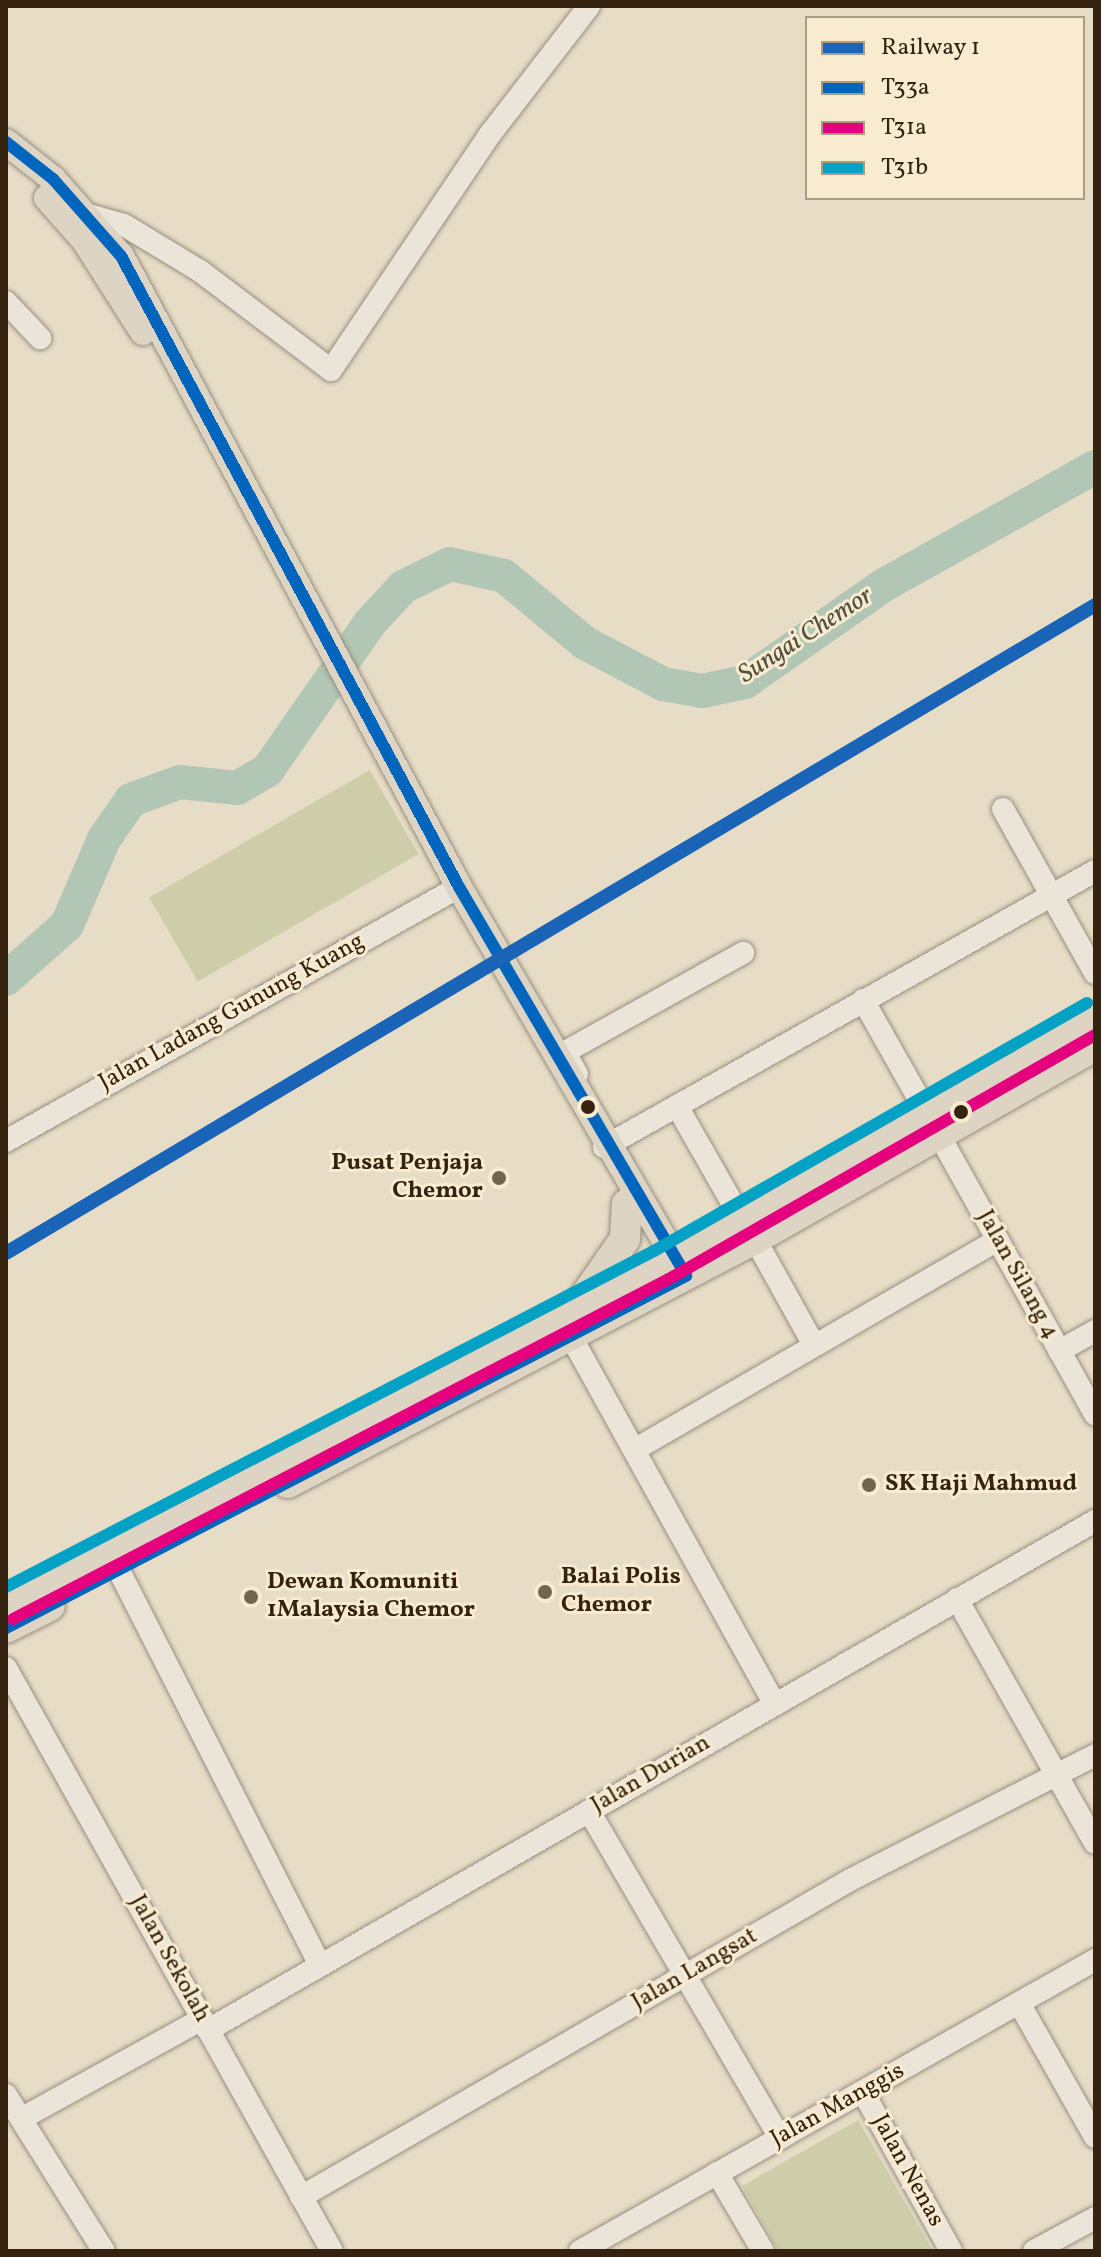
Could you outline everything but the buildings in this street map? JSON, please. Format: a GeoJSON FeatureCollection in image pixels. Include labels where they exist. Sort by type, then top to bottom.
{"type":"FeatureCollection","features":[{"type":"Feature","properties":{"kind":"highway"},"geometry":{"type":"LineString","coordinates":[[6,1628],[113,1561],[748,1230],[933,1124],[1095,1017]]}},
{"type":"Feature","properties":{"kind":"highway"},"geometry":{"type":"LineString","coordinates":[[933,1124],[1095,1046]]}},
{"type":"Feature","properties":{"kind":"highway"},"geometry":{"type":"LineString","coordinates":[[567,1322],[612,1265],[629,1224],[627,1204]]}},
{"type":"Feature","properties":{"kind":"highway"},"geometry":{"type":"LineString","coordinates":[[6,1605],[113,1561]]}},
{"type":"Feature","properties":{"kind":"main road"},"geometry":{"type":"LineString","coordinates":[[6,142],[89,215],[121,256],[249,506],[459,887],[620,1159],[674,1271]]}},
{"type":"Feature","properties":{"kind":"main road"},"geometry":{"type":"LineString","coordinates":[[6,163],[85,241],[249,506]]}},
{"type":"Feature","properties":{"kind":"main road"},"geometry":{"type":"LineString","coordinates":[[610,1144],[627,1204],[674,1271]]}},
{"type":"Feature","properties":{"kind":"street"},"geometry":{"type":"LineString","coordinates":[[89,215],[124,225],[189,264],[331,370],[491,133],[589,6]]}},
{"type":"Feature","properties":{"kind":"street"},"geometry":{"type":"LineString","coordinates":[[6,302],[40,338]]}},
{"type":"Feature","properties":{"kind":"street"},"geometry":{"type":"LineString","coordinates":[[1003,809],[1095,973]]}},
{"type":"Feature","properties":{"kind":"street"},"geometry":{"type":"LineString","coordinates":[[743,953],[565,1052],[610,1144],[1095,871]]}},
{"type":"Feature","properties":{"kind":"street","name":"Jalan Ladang Gunung Kuang"},"geometry":{"type":"LineString","coordinates":[[6,1141],[459,887]]}},
{"type":"Feature","properties":{"kind":"street","name":"Jalan Silang 4"},"geometry":{"type":"LineString","coordinates":[[863,1000],[1095,1414]]}},
{"type":"Feature","properties":{"kind":"street"},"geometry":{"type":"LineString","coordinates":[[677,1106],[814,1345]]}},
{"type":"Feature","properties":{"kind":"street"},"geometry":{"type":"LineString","coordinates":[[634,1450],[998,1240]]}},
{"type":"Feature","properties":{"kind":"street"},"geometry":{"type":"LineString","coordinates":[[567,1322],[775,1704]]}},
{"type":"Feature","properties":{"kind":"street"},"geometry":{"type":"LineString","coordinates":[[1059,1351],[1095,1331]]}},
{"type":"Feature","properties":{"kind":"street","name":"Jalan Durian"},"geometry":{"type":"LineString","coordinates":[[12,2104],[205,2024],[320,1965],[1095,1521]]}},
{"type":"Feature","properties":{"kind":"street"},"geometry":{"type":"LineString","coordinates":[[113,1561],[320,1965]]}},
{"type":"Feature","properties":{"kind":"street"},"geometry":{"type":"LineString","coordinates":[[957,1599],[1095,1843]]}},
{"type":"Feature","properties":{"kind":"street","name":"Jalan Sekolah"},"geometry":{"type":"LineString","coordinates":[[6,1668],[332,2251]]}},
{"type":"Feature","properties":{"kind":"street","name":"Jalan Langsat"},"geometry":{"type":"LineString","coordinates":[[301,2197],[852,1879],[1095,1755]]}},
{"type":"Feature","properties":{"kind":"street"},"geometry":{"type":"LineString","coordinates":[[589,1811],[780,2138]]}},
{"type":"Feature","properties":{"kind":"street","name":"Jalan Manggis"},"geometry":{"type":"LineString","coordinates":[[580,2251],[1095,1960]]}},
{"type":"Feature","properties":{"kind":"street"},"geometry":{"type":"LineString","coordinates":[[1019,2003],[1095,2137]]}},
{"type":"Feature","properties":{"kind":"street","name":"Jalan Nenas"},"geometry":{"type":"LineString","coordinates":[[863,2092],[951,2251]]}},
{"type":"Feature","properties":{"kind":"street"},"geometry":{"type":"LineString","coordinates":[[12,2104],[104,2251]]}},
{"type":"Feature","properties":{"kind":"street"},"geometry":{"type":"LineString","coordinates":[[717,2173],[763,2251]]}},
{"type":"Feature","properties":{"kind":"street"},"geometry":{"type":"LineString","coordinates":[[1034,2251],[1060,2245],[1095,2218]]}},
{"type":"Feature","properties":{"kind":"green space"},"geometry":{"type":"Polygon","coordinates":[[[370,770],[419,854],[198,982],[149,898],[370,770]]]}},
{"type":"Feature","properties":{"kind":"green space"},"geometry":{"type":"Polygon","coordinates":[[[858,2120],[933,2251],[779,2251],[742,2186],[858,2120]]]}},
{"type":"Feature","properties":{"kind":"waterway","name":"Sungai Chemor"},"geometry":{"type":"LineString","coordinates":[[6,979],[67,925],[104,839],[131,800],[180,782],[237,788],[267,771],[369,624],[403,587],[450,564],[504,576],[585,643],[663,684],[702,691],[745,682],[884,585],[1095,467]]}},
{"type":"Feature","properties":{"kind":"rail line","name":"1"},"geometry":{"type":"LineString","coordinates":[[6,1253],[1095,605]]}},
{"type":"Feature","properties":{"kind":"transit line","name":"T33a"},"geometry":{"type":"LineString","coordinates":[[6,142],[53,179],[121,256],[459,887],[686,1276],[6,1628]]}},
{"type":"Feature","properties":{"kind":"transit line","name":"T31b"},"geometry":{"type":"LineString","coordinates":[[6,1587],[654,1251],[1087,1003]]}},
{"type":"Feature","properties":{"kind":"transit line","name":"T31a"},"geometry":{"type":"LineString","coordinates":[[13,1619],[669,1279],[1095,1035]]}},
{"type":"Feature","properties":{"kind":"place","name":"Pusat Penjaja Chemor"},"geometry":{"type":"Point","coordinates":[499,1178]}},
{"type":"Feature","properties":{"kind":"place","name":"SK Haji Mahmud"},"geometry":{"type":"Point","coordinates":[869,1485]}},
{"type":"Feature","properties":{"kind":"place","name":"Balai Polis Chemor"},"geometry":{"type":"Point","coordinates":[545,1592]}},
{"type":"Feature","properties":{"kind":"place","name":"Dewan Komuniti 1Malaysia Chemor"},"geometry":{"type":"Point","coordinates":[251,1597]}}]}
